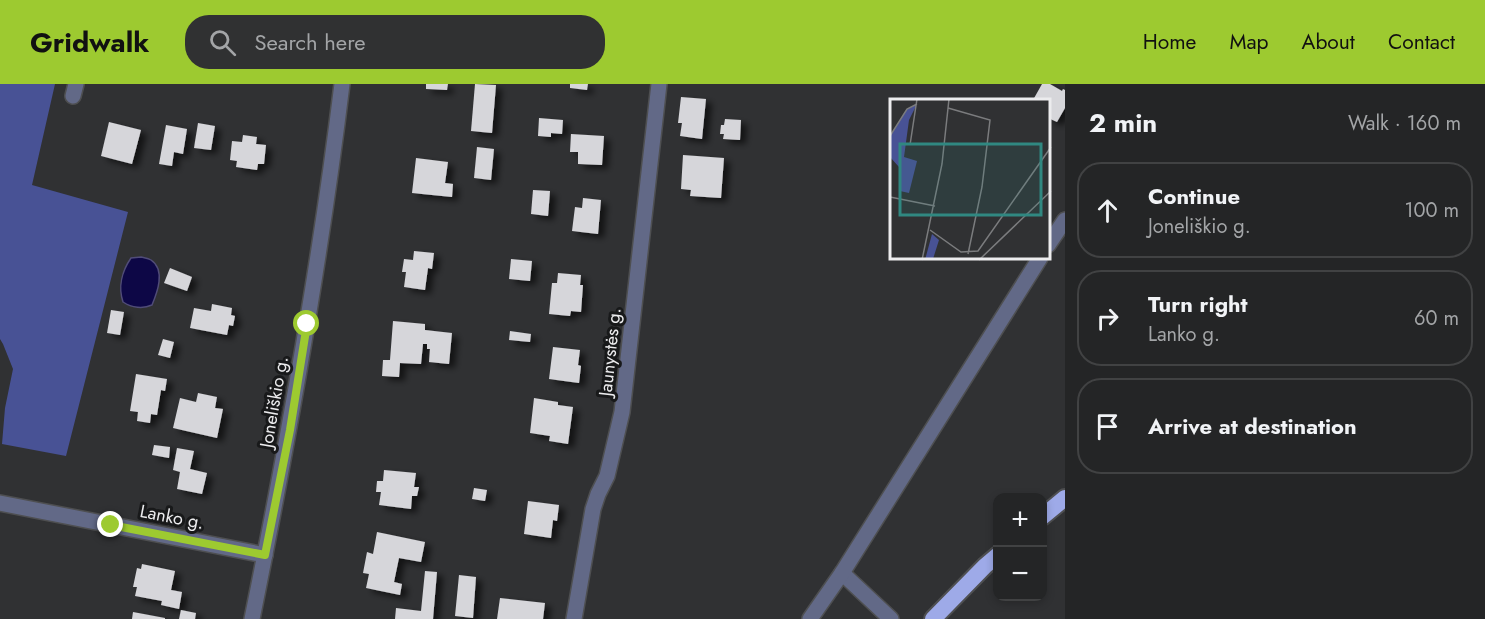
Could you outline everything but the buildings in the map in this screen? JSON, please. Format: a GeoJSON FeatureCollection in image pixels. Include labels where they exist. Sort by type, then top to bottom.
{"type":"FeatureCollection","features":[{"type":"Feature","properties":{"kind":"highway"},"geometry":{"type":"LineString","coordinates":[[1047,513],[1065,498]]}},
{"type":"Feature","properties":{"kind":"highway"},"geometry":{"type":"LineString","coordinates":[[933,619],[993,560]]}},
{"type":"Feature","properties":{"kind":"street","name":"Joneliškio g."},"geometry":{"type":"LineString","coordinates":[[252,619],[290,430],[342,84]]}},
{"type":"Feature","properties":{"kind":"street","name":"Jaunystės g."},"geometry":{"type":"LineString","coordinates":[[574,619],[593,509],[607,476],[622,412],[659,84]]}},
{"type":"Feature","properties":{"kind":"street"},"geometry":{"type":"LineString","coordinates":[[1052,239],[1065,220]]}},
{"type":"Feature","properties":{"kind":"street"},"geometry":{"type":"LineString","coordinates":[[810,619],[842,573],[1039,260]]}},
{"type":"Feature","properties":{"kind":"street","name":"Lanko g."},"geometry":{"type":"LineString","coordinates":[[0,503],[265,555]]}},
{"type":"Feature","properties":{"kind":"street"},"geometry":{"type":"LineString","coordinates":[[842,573],[891,619]]}},
{"type":"Feature","properties":{"kind":"shaded area"},"geometry":{"type":"Polygon","coordinates":[[[0,84],[55,84],[32,185],[128,212],[66,456],[2,444],[5,408],[13,369],[0,339],[0,84]]]}},
{"type":"Feature","properties":{"kind":"shaded area"},"geometry":{"type":"Polygon","coordinates":[[[131,258],[150,259],[156,264],[159,282],[152,305],[134,307],[123,302],[122,279],[131,258]]]}},
{"type":"Feature","properties":{"kind":"route"},"geometry":{"type":"LineString","coordinates":[[111,525],[265,555],[290,430],[307,324]]}}]}
